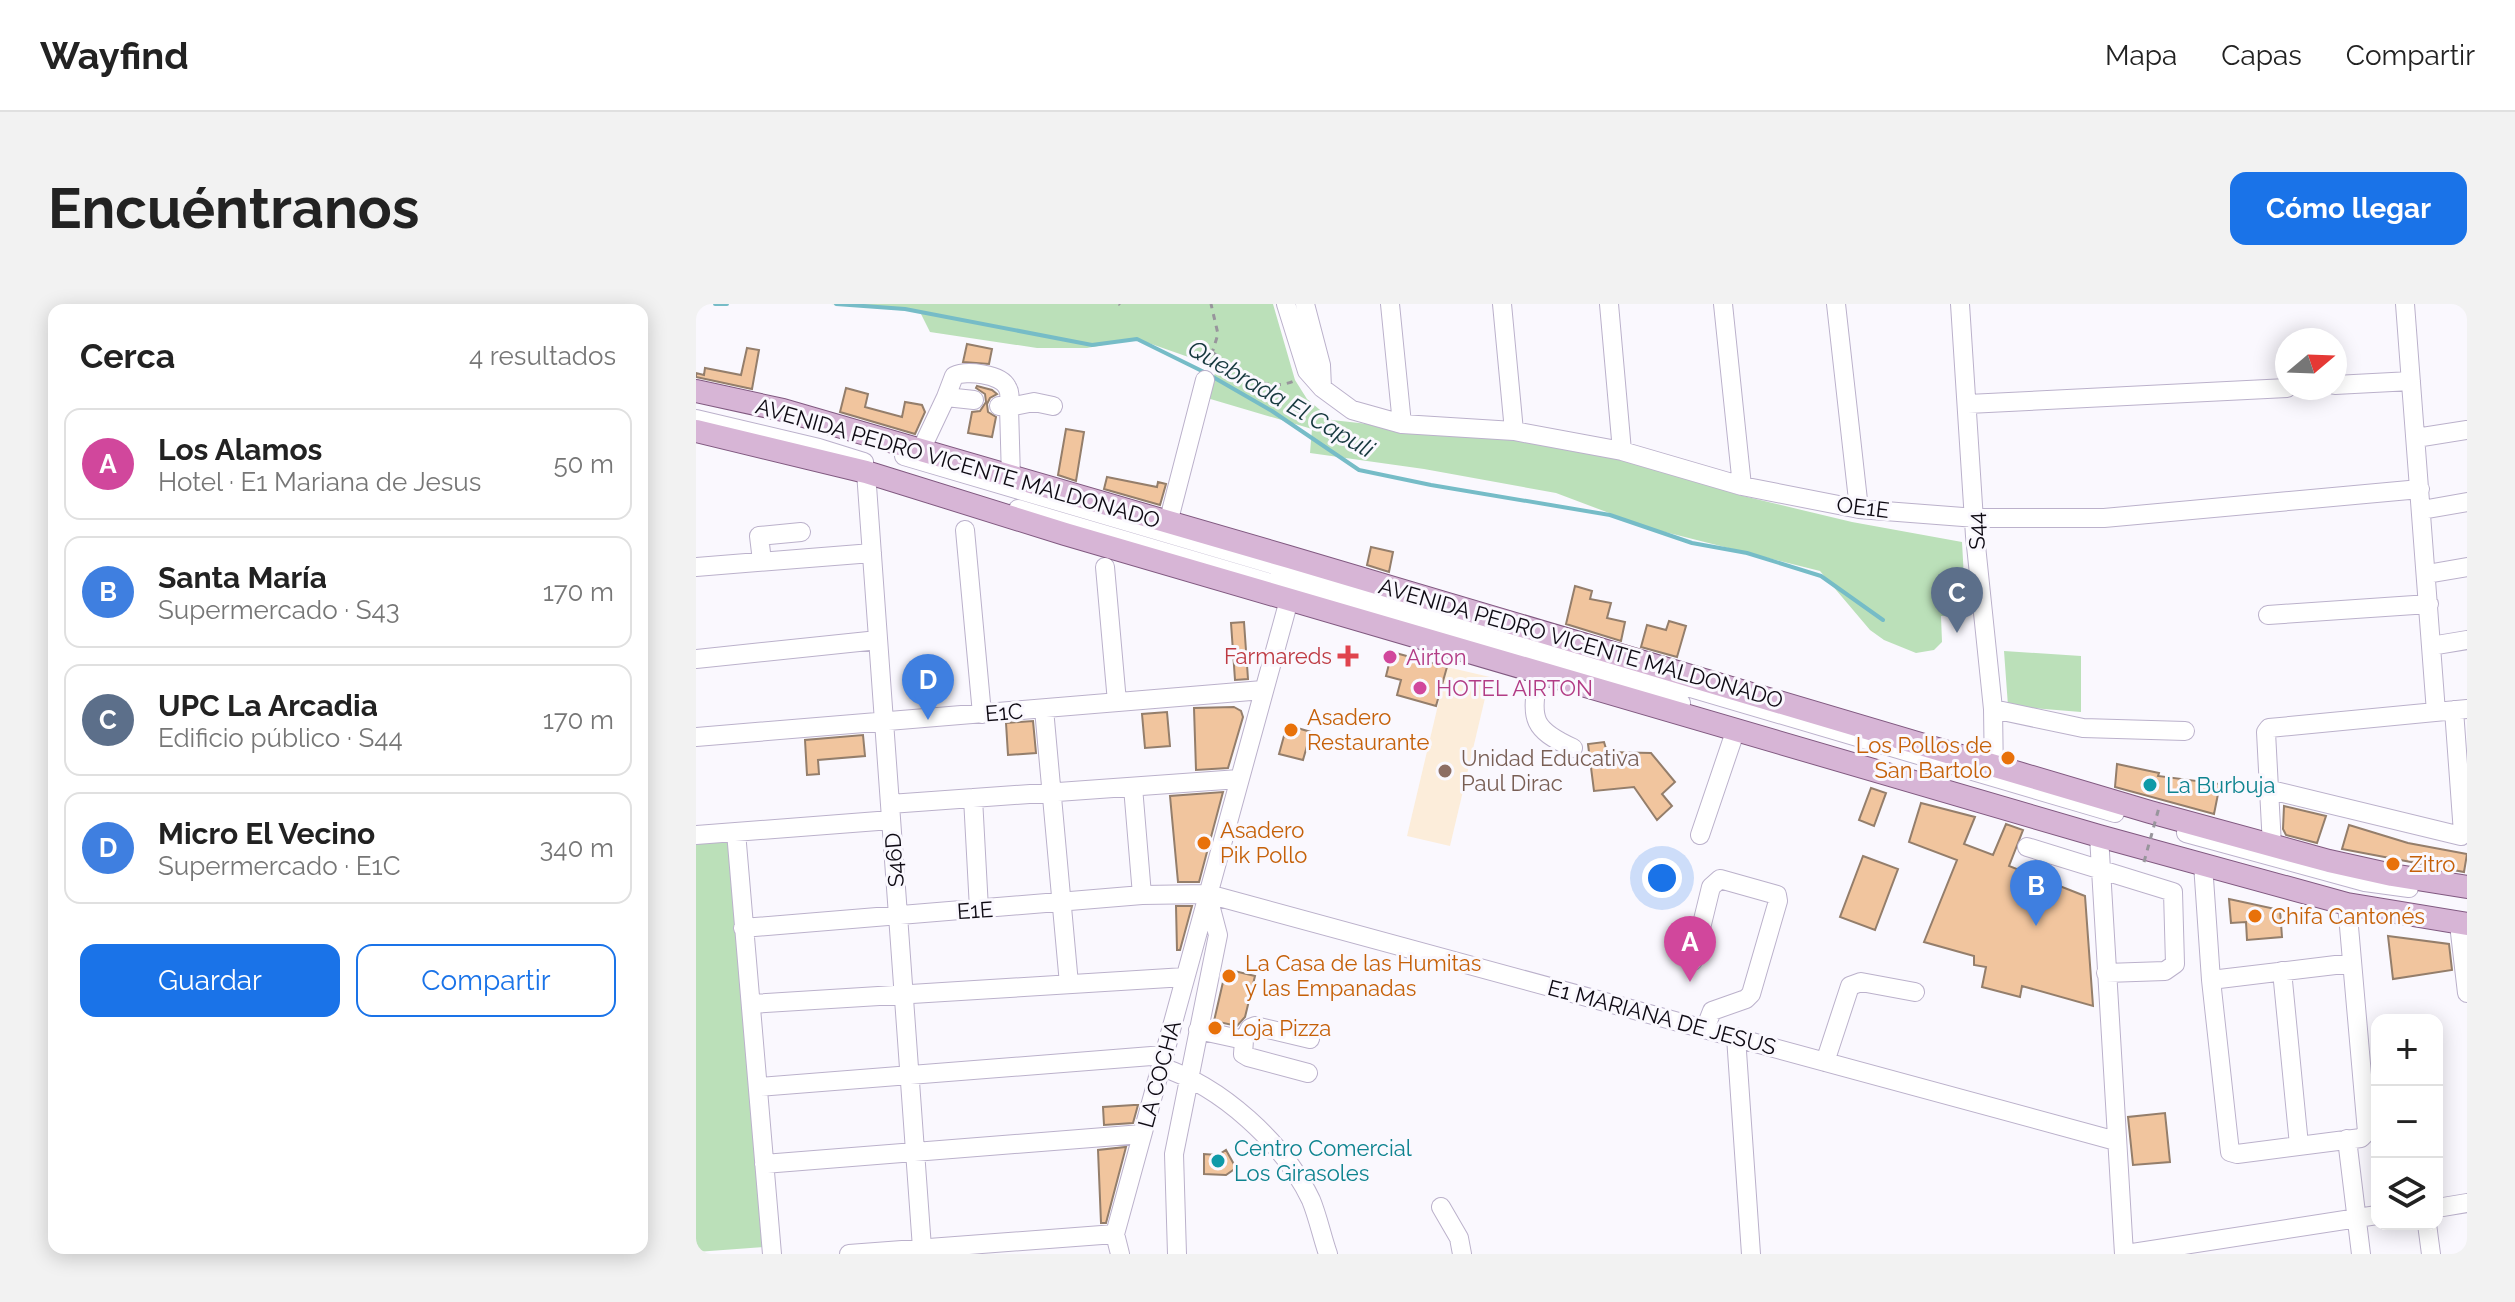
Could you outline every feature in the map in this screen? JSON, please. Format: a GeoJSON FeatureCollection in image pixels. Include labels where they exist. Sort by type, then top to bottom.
{"type":"FeatureCollection","features":[{"type":"Feature","properties":{"kind":"main road","name":"AVENIDA PEDRO VICENTE MALDONADO"},"geometry":{"type":"LineString","coordinates":[[696,391],[783,410],[1168,523],[1294,579],[1538,671],[1736,729],[2392,875],[2467,887]]}},
{"type":"Feature","properties":{"kind":"main road","name":"AVENIDA PEDRO VICENTE MALDONADO"},"geometry":{"type":"LineString","coordinates":[[696,431],[866,472],[1065,534],[1294,579],[1994,786],[2099,836],[2347,904],[2464,921]]}},
{"type":"Feature","properties":{"kind":"street"},"geometry":{"type":"LineString","coordinates":[[1286,304],[1307,371]]}},
{"type":"Feature","properties":{"kind":"street"},"geometry":{"type":"LineString","coordinates":[[1305,304],[1321,365],[1322,388]]}},
{"type":"Feature","properties":{"kind":"street"},"geometry":{"type":"LineString","coordinates":[[1390,304],[1402,424]]}},
{"type":"Feature","properties":{"kind":"street"},"geometry":{"type":"LineString","coordinates":[[1502,304],[1514,431]]}},
{"type":"Feature","properties":{"kind":"street"},"geometry":{"type":"LineString","coordinates":[[1609,304],[1622,451]]}},
{"type":"Feature","properties":{"kind":"street"},"geometry":{"type":"LineString","coordinates":[[1723,304],[1742,486]]}},
{"type":"Feature","properties":{"kind":"street"},"geometry":{"type":"LineString","coordinates":[[1836,304],[1859,509]]}},
{"type":"Feature","properties":{"kind":"street","name":"S44"},"geometry":{"type":"LineString","coordinates":[[1960,304],[1975,536],[1993,709],[1994,786]]}},
{"type":"Feature","properties":{"kind":"street"},"geometry":{"type":"LineString","coordinates":[[2271,790],[2461,836],[2463,833],[2452,711],[2431,646],[2405,304]]}},
{"type":"Feature","properties":{"kind":"street","name":"OE1E"},"geometry":{"type":"LineString","coordinates":[[1307,371],[1322,388],[1352,410],[1402,424],[1514,431],[1622,451],[1742,486],[1859,509],[1976,518],[2104,518],[2420,489]]}},
{"type":"Feature","properties":{"kind":"street"},"geometry":{"type":"LineString","coordinates":[[920,452],[954,376],[962,372],[1000,379],[1009,393],[1003,406],[1011,478]]}},
{"type":"Feature","properties":{"kind":"street"},"geometry":{"type":"LineString","coordinates":[[1168,523],[1205,380]]}},
{"type":"Feature","properties":{"kind":"street"},"geometry":{"type":"LineString","coordinates":[[2347,384],[2411,381]]}},
{"type":"Feature","properties":{"kind":"street"},"geometry":{"type":"LineString","coordinates":[[1968,404],[2275,389]]}},
{"type":"Feature","properties":{"kind":"street"},"geometry":{"type":"LineString","coordinates":[[946,397],[974,400]]}},
{"type":"Feature","properties":{"kind":"street"},"geometry":{"type":"LineString","coordinates":[[696,401],[854,440],[1294,579],[1994,786],[2271,876],[2464,921],[2467,993]]}},
{"type":"Feature","properties":{"kind":"street"},"geometry":{"type":"LineString","coordinates":[[1003,406],[1034,402],[1053,406]]}},
{"type":"Feature","properties":{"kind":"street"},"geometry":{"type":"LineString","coordinates":[[696,419],[819,448],[982,498],[1294,579]]}},
{"type":"Feature","properties":{"kind":"street"},"geometry":{"type":"LineString","coordinates":[[2416,438],[2467,430]]}},
{"type":"Feature","properties":{"kind":"street","name":"S46D"},"geometry":{"type":"LineString","coordinates":[[866,472],[922,1248]]}},
{"type":"Feature","properties":{"kind":"street"},"geometry":{"type":"LineString","coordinates":[[2422,510],[2467,502]]}},
{"type":"Feature","properties":{"kind":"street"},"geometry":{"type":"LineString","coordinates":[[965,530],[982,714]]}},
{"type":"Feature","properties":{"kind":"street"},"geometry":{"type":"LineString","coordinates":[[762,561],[759,536],[801,532]]}},
{"type":"Feature","properties":{"kind":"street"},"geometry":{"type":"LineString","coordinates":[[696,567],[872,553]]}},
{"type":"Feature","properties":{"kind":"street"},"geometry":{"type":"LineString","coordinates":[[1105,567],[1117,702]]}},
{"type":"Feature","properties":{"kind":"street"},"geometry":{"type":"LineString","coordinates":[[2427,574],[2467,567]]}},
{"type":"Feature","properties":{"kind":"street","name":"LA COCHA"},"geometry":{"type":"LineString","coordinates":[[1120,1254],[1115,1234],[1294,579]]}},
{"type":"Feature","properties":{"kind":"street"},"geometry":{"type":"LineString","coordinates":[[2268,615],[2429,604]]}},
{"type":"Feature","properties":{"kind":"street"},"geometry":{"type":"LineString","coordinates":[[696,659],[878,640]]}},
{"type":"Feature","properties":{"kind":"street"},"geometry":{"type":"LineString","coordinates":[[2431,646],[2467,640]]}},
{"type":"Feature","properties":{"kind":"street"},"geometry":{"type":"LineString","coordinates":[[1538,671],[1533,710],[1539,724],[1547,736],[1573,748]]}},
{"type":"Feature","properties":{"kind":"street","name":"E1C"},"geometry":{"type":"LineString","coordinates":[[696,737],[1263,690]]}},
{"type":"Feature","properties":{"kind":"street"},"geometry":{"type":"LineString","coordinates":[[1044,709],[1069,984]]}},
{"type":"Feature","properties":{"kind":"street"},"geometry":{"type":"LineString","coordinates":[[1993,709],[2083,728],[2185,731]]}},
{"type":"Feature","properties":{"kind":"street"},"geometry":{"type":"LineString","coordinates":[[2272,846],[2267,730],[2452,711]]}},
{"type":"Feature","properties":{"kind":"street"},"geometry":{"type":"LineString","coordinates":[[1700,835],[1736,729]]}},
{"type":"Feature","properties":{"kind":"street"},"geometry":{"type":"LineString","coordinates":[[696,835],[891,812],[973,798],[1239,779]]}},
{"type":"Feature","properties":{"kind":"street"},"geometry":{"type":"LineString","coordinates":[[1994,786],[2365,882],[2467,898]]}},
{"type":"Feature","properties":{"kind":"street"},"geometry":{"type":"LineString","coordinates":[[1133,787],[1142,895]]}},
{"type":"Feature","properties":{"kind":"street"},"geometry":{"type":"LineString","coordinates":[[973,798],[979,909]]}},
{"type":"Feature","properties":{"kind":"street"},"geometry":{"type":"LineString","coordinates":[[736,832],[772,1254]]}},
{"type":"Feature","properties":{"kind":"street"},"geometry":{"type":"LineString","coordinates":[[2099,836],[2125,1254],[2371,1216]]}},
{"type":"Feature","properties":{"kind":"street"},"geometry":{"type":"LineString","coordinates":[[2027,847],[2172,889],[2175,964],[2165,971],[2106,973]]}},
{"type":"Feature","properties":{"kind":"street"},"geometry":{"type":"LineString","coordinates":[[2203,864],[2211,980],[2230,1152],[2237,1154],[2361,1138],[2367,1132],[2347,904]]}},
{"type":"Feature","properties":{"kind":"street"},"geometry":{"type":"LineString","coordinates":[[1693,961],[1715,881],[1720,879],[1777,895],[1778,901],[1751,994],[1746,999],[1712,1011],[1705,1029]]}},
{"type":"Feature","properties":{"kind":"street","name":"LA COCHA"},"geometry":{"type":"LineString","coordinates":[[1177,1254],[1174,1154],[1218,935],[1208,894]]}},
{"type":"Feature","properties":{"kind":"street","name":"E1E"},"geometry":{"type":"LineString","coordinates":[[743,928],[1142,895],[1208,894]]}},
{"type":"Feature","properties":{"kind":"street","name":"E1 MARIANA DE JESUS"},"geometry":{"type":"LineString","coordinates":[[1208,894],[2116,1141]]}},
{"type":"Feature","properties":{"kind":"street"},"geometry":{"type":"LineString","coordinates":[[2211,980],[2352,963]]}},
{"type":"Feature","properties":{"kind":"street"},"geometry":{"type":"LineString","coordinates":[[2282,971],[2299,1145]]}},
{"type":"Feature","properties":{"kind":"street"},"geometry":{"type":"LineString","coordinates":[[751,1004],[1185,977]]}},
{"type":"Feature","properties":{"kind":"street"},"geometry":{"type":"LineString","coordinates":[[1825,1062],[1850,986],[1861,982],[1915,992]]}},
{"type":"Feature","properties":{"kind":"street"},"geometry":{"type":"LineString","coordinates":[[1308,1073],[1243,1054],[1244,1040],[1252,1026],[1310,1039]]}},
{"type":"Feature","properties":{"kind":"street"},"geometry":{"type":"LineString","coordinates":[[1198,1030],[1244,1040]]}},
{"type":"Feature","properties":{"kind":"street"},"geometry":{"type":"LineString","coordinates":[[1736,1037],[1751,1254]]}},
{"type":"Feature","properties":{"kind":"street"},"geometry":{"type":"LineString","coordinates":[[758,1087],[1162,1061],[1188,1075],[1246,1116],[1283,1157],[1311,1200],[1328,1254]]}},
{"type":"Feature","properties":{"kind":"street"},"geometry":{"type":"LineString","coordinates":[[764,1164],[1142,1134]]}},
{"type":"Feature","properties":{"kind":"street"},"geometry":{"type":"LineString","coordinates":[[2347,1139],[2361,1254]]}},
{"type":"Feature","properties":{"kind":"street"},"geometry":{"type":"LineString","coordinates":[[2443,1207],[2467,1203]]}},
{"type":"Feature","properties":{"kind":"street"},"geometry":{"type":"LineString","coordinates":[[1441,1207],[1459,1238],[1462,1254]]}},
{"type":"Feature","properties":{"kind":"street"},"geometry":{"type":"LineString","coordinates":[[2428,1230],[2431,1254]]}},
{"type":"Feature","properties":{"kind":"street"},"geometry":{"type":"LineString","coordinates":[[849,1254],[1115,1234]]}},
{"type":"Feature","properties":{"kind":"path"},"geometry":{"type":"LineString","coordinates":[[1210,359],[1218,334],[1211,304]]}},
{"type":"Feature","properties":{"kind":"path"},"geometry":{"type":"LineString","coordinates":[[1212,352],[1265,385],[1279,387],[1307,371]]}},
{"type":"Feature","properties":{"kind":"path"},"geometry":{"type":"LineString","coordinates":[[2144,862],[2160,804]]}},
{"type":"Feature","properties":{"kind":"shaded area","name":"Unidad Educativa Paul Dirac"},"geometry":{"type":"Polygon","coordinates":[[[1447,667],[1490,677],[1450,846],[1407,836],[1447,667]]]}},
{"type":"Feature","properties":{"kind":"green space"},"geometry":{"type":"Polygon","coordinates":[[[831,304],[1273,304],[1295,380],[1307,399],[1332,420],[1620,456],[1739,495],[1852,522],[1962,542],[1966,614],[1941,616],[1942,642],[1934,650],[1916,653],[1884,640],[1870,630],[1820,571],[1649,528],[1556,493],[1424,469],[1310,453],[1312,429],[1207,398],[1217,367],[1137,339],[1087,348],[1037,348],[930,332],[920,312],[831,304]]]}},
{"type":"Feature","properties":{"kind":"green space"},"geometry":{"type":"Polygon","coordinates":[[[2004,651],[2081,656],[2081,712],[2008,706],[2004,651]]]}},
{"type":"Feature","properties":{"kind":"green space"},"geometry":{"type":"Polygon","coordinates":[[[730,840],[764,1247],[696,1252],[696,843],[730,840]]]}},
{"type":"Feature","properties":{"kind":"building"},"geometry":{"type":"Polygon","coordinates":[[[967,344],[992,349],[989,364],[963,362],[967,344]]]}},
{"type":"Feature","properties":{"kind":"building"},"geometry":{"type":"Polygon","coordinates":[[[747,348],[759,350],[752,389],[696,377],[696,373],[704,375],[705,368],[741,375],[747,348]]]}},
{"type":"Feature","properties":{"kind":"building"},"geometry":{"type":"Polygon","coordinates":[[[977,386],[997,394],[987,404],[988,412],[996,417],[992,437],[968,433],[972,412],[980,411],[986,402],[985,394],[977,386]]]}},
{"type":"Feature","properties":{"kind":"building"},"geometry":{"type":"Polygon","coordinates":[[[846,388],[868,394],[865,407],[902,417],[905,402],[922,405],[925,412],[915,434],[840,412],[846,388]]]}},
{"type":"Feature","properties":{"kind":"building"},"geometry":{"type":"Polygon","coordinates":[[[1066,429],[1084,432],[1076,481],[1058,475],[1066,429]]]}},
{"type":"Feature","properties":{"kind":"building"},"geometry":{"type":"Polygon","coordinates":[[[1107,477],[1157,487],[1158,482],[1166,484],[1160,505],[1104,489],[1107,477]]]}},
{"type":"Feature","properties":{"kind":"building"},"geometry":{"type":"Polygon","coordinates":[[[1371,547],[1393,552],[1389,572],[1367,565],[1371,547]]]}},
{"type":"Feature","properties":{"kind":"building"},"geometry":{"type":"Polygon","coordinates":[[[1575,586],[1592,591],[1590,599],[1611,603],[1607,618],[1625,622],[1621,641],[1566,624],[1575,586]]]}},
{"type":"Feature","properties":{"kind":"building"},"geometry":{"type":"Polygon","coordinates":[[[1669,621],[1686,626],[1677,657],[1641,647],[1647,625],[1666,630],[1669,621]]]}},
{"type":"Feature","properties":{"kind":"building"},"geometry":{"type":"Polygon","coordinates":[[[1244,622],[1248,679],[1235,680],[1231,623],[1244,622]]]}},
{"type":"Feature","properties":{"kind":"building","name":"HOTEL AIRTON"},"geometry":{"type":"Polygon","coordinates":[[[1392,652],[1447,667],[1436,706],[1397,695],[1401,680],[1386,676],[1392,652]]]}},
{"type":"Feature","properties":{"kind":"building"},"geometry":{"type":"Polygon","coordinates":[[[1234,707],[1241,711],[1243,717],[1228,768],[1196,770],[1194,708],[1234,707]]]}},
{"type":"Feature","properties":{"kind":"building"},"geometry":{"type":"Polygon","coordinates":[[[1167,712],[1170,746],[1145,748],[1142,714],[1167,712]]]}},
{"type":"Feature","properties":{"kind":"building"},"geometry":{"type":"Polygon","coordinates":[[[1033,721],[1036,753],[1008,755],[1006,723],[1033,721]]]}},
{"type":"Feature","properties":{"kind":"building"},"geometry":{"type":"Polygon","coordinates":[[[1287,725],[1311,732],[1303,760],[1279,754],[1287,725]]]}},
{"type":"Feature","properties":{"kind":"building"},"geometry":{"type":"Polygon","coordinates":[[[863,735],[865,756],[818,760],[819,774],[807,775],[805,740],[863,735]]]}},
{"type":"Feature","properties":{"kind":"building"},"geometry":{"type":"Polygon","coordinates":[[[1604,742],[1607,752],[1651,753],[1675,782],[1662,794],[1672,806],[1657,820],[1634,787],[1594,791],[1588,744],[1604,742]]]}},
{"type":"Feature","properties":{"kind":"building"},"geometry":{"type":"Polygon","coordinates":[[[2117,764],[2159,773],[2158,776],[2220,784],[2214,814],[2115,787],[2117,764]]]}},
{"type":"Feature","properties":{"kind":"building"},"geometry":{"type":"Polygon","coordinates":[[[1871,788],[1886,793],[1874,826],[1859,820],[1871,788]]]}},
{"type":"Feature","properties":{"kind":"building"},"geometry":{"type":"Polygon","coordinates":[[[1223,792],[1199,882],[1178,882],[1170,796],[1223,792]]]}},
{"type":"Feature","properties":{"kind":"building"},"geometry":{"type":"Polygon","coordinates":[[[1921,803],[1975,817],[1964,844],[1993,855],[2006,824],[2023,830],[2009,866],[2085,896],[2093,1006],[2022,986],[2020,997],[1982,987],[1986,967],[1974,965],[1974,956],[1924,942],[1957,860],[1909,842],[1921,803]]]}},
{"type":"Feature","properties":{"kind":"building"},"geometry":{"type":"Polygon","coordinates":[[[2284,806],[2326,816],[2317,843],[2286,835],[2283,829],[2284,806]]]}},
{"type":"Feature","properties":{"kind":"building"},"geometry":{"type":"Polygon","coordinates":[[[2349,825],[2408,843],[2467,854],[2464,872],[2342,849],[2349,825]]]}},
{"type":"Feature","properties":{"kind":"building"},"geometry":{"type":"Polygon","coordinates":[[[1863,856],[1898,869],[1875,930],[1840,917],[1863,856]]]}},
{"type":"Feature","properties":{"kind":"building","name":"Chifa Cantonés"},"geometry":{"type":"Polygon","coordinates":[[[2229,899],[2280,910],[2282,937],[2247,940],[2246,922],[2231,923],[2229,899]]]}},
{"type":"Feature","properties":{"kind":"building"},"geometry":{"type":"Polygon","coordinates":[[[1176,906],[1192,906],[1180,950],[1177,950],[1176,906]]]}},
{"type":"Feature","properties":{"kind":"building"},"geometry":{"type":"Polygon","coordinates":[[[2388,936],[2449,944],[2452,970],[2393,979],[2388,936]]]}},
{"type":"Feature","properties":{"kind":"building"},"geometry":{"type":"Polygon","coordinates":[[[1226,969],[1255,976],[1245,1017],[1237,1026],[1214,1021],[1226,969]]]}},
{"type":"Feature","properties":{"kind":"building"},"geometry":{"type":"Polygon","coordinates":[[[1138,1105],[1133,1123],[1104,1125],[1103,1107],[1138,1105]]]}},
{"type":"Feature","properties":{"kind":"building"},"geometry":{"type":"Polygon","coordinates":[[[2165,1113],[2170,1162],[2133,1165],[2128,1117],[2165,1113]]]}},
{"type":"Feature","properties":{"kind":"building"},"geometry":{"type":"Polygon","coordinates":[[[1126,1147],[1106,1223],[1101,1223],[1098,1150],[1126,1147]]]}},
{"type":"Feature","properties":{"kind":"building","name":"Centro Comercial Los Girasoles"},"geometry":{"type":"Polygon","coordinates":[[[1226,1150],[1236,1168],[1226,1175],[1204,1174],[1204,1154],[1218,1155],[1226,1150]]]}},
{"type":"Feature","properties":{"kind":"waterway","name":"Quebrada El Capuli"},"geometry":{"type":"LineString","coordinates":[[715,304],[727,304]]}},
{"type":"Feature","properties":{"kind":"waterway","name":"Quebrada El Capuli"},"geometry":{"type":"LineString","coordinates":[[836,304],[905,309],[1092,345],[1137,339],[1206,373],[1272,411],[1359,470],[1610,515],[1692,543],[1747,553],[1821,576],[1883,620]]}},
{"type":"Feature","properties":{"kind":"place","name":"UPC La Arcadia"},"geometry":{"type":"Point","coordinates":[1957,633]}},
{"type":"Feature","properties":{"kind":"place","name":"Farmareds"},"geometry":{"type":"Point","coordinates":[1348,656]}},
{"type":"Feature","properties":{"kind":"place","name":"Airton"},"geometry":{"type":"Point","coordinates":[1390,657]}},
{"type":"Feature","properties":{"kind":"place","name":"HOTEL AIRTON"},"geometry":{"type":"Point","coordinates":[1420,688]}},
{"type":"Feature","properties":{"kind":"place","name":"Micro El Vecino"},"geometry":{"type":"Point","coordinates":[928,720]}},
{"type":"Feature","properties":{"kind":"place","name":"Asadero Restaurante"},"geometry":{"type":"Point","coordinates":[1291,730]}},
{"type":"Feature","properties":{"kind":"place","name":"Los Pollos de San Bartolo"},"geometry":{"type":"Point","coordinates":[2008,758]}},
{"type":"Feature","properties":{"kind":"place","name":"Unidad Educativa Paul Dirac"},"geometry":{"type":"Point","coordinates":[1445,771]}},
{"type":"Feature","properties":{"kind":"place","name":"La Burbuja"},"geometry":{"type":"Point","coordinates":[2150,785]}},
{"type":"Feature","properties":{"kind":"place","name":"Asadero Pik Pollo"},"geometry":{"type":"Point","coordinates":[1204,843]}},
{"type":"Feature","properties":{"kind":"place","name":"Zitro"},"geometry":{"type":"Point","coordinates":[2393,864]}},
{"type":"Feature","properties":{"kind":"place","name":"Chifa Cantonés"},"geometry":{"type":"Point","coordinates":[2255,916]}},
{"type":"Feature","properties":{"kind":"place","name":"Santa María"},"geometry":{"type":"Point","coordinates":[2036,926]}},
{"type":"Feature","properties":{"kind":"place","name":"La Casa de las Humitas y las Empanadas"},"geometry":{"type":"Point","coordinates":[1229,976]}},
{"type":"Feature","properties":{"kind":"place","name":"Los Alamos"},"geometry":{"type":"Point","coordinates":[1690,982]}},
{"type":"Feature","properties":{"kind":"place","name":"Loja Pizza"},"geometry":{"type":"Point","coordinates":[1215,1028]}},
{"type":"Feature","properties":{"kind":"place","name":"Centro Comercial Los Girasoles"},"geometry":{"type":"Point","coordinates":[1218,1161]}}]}
